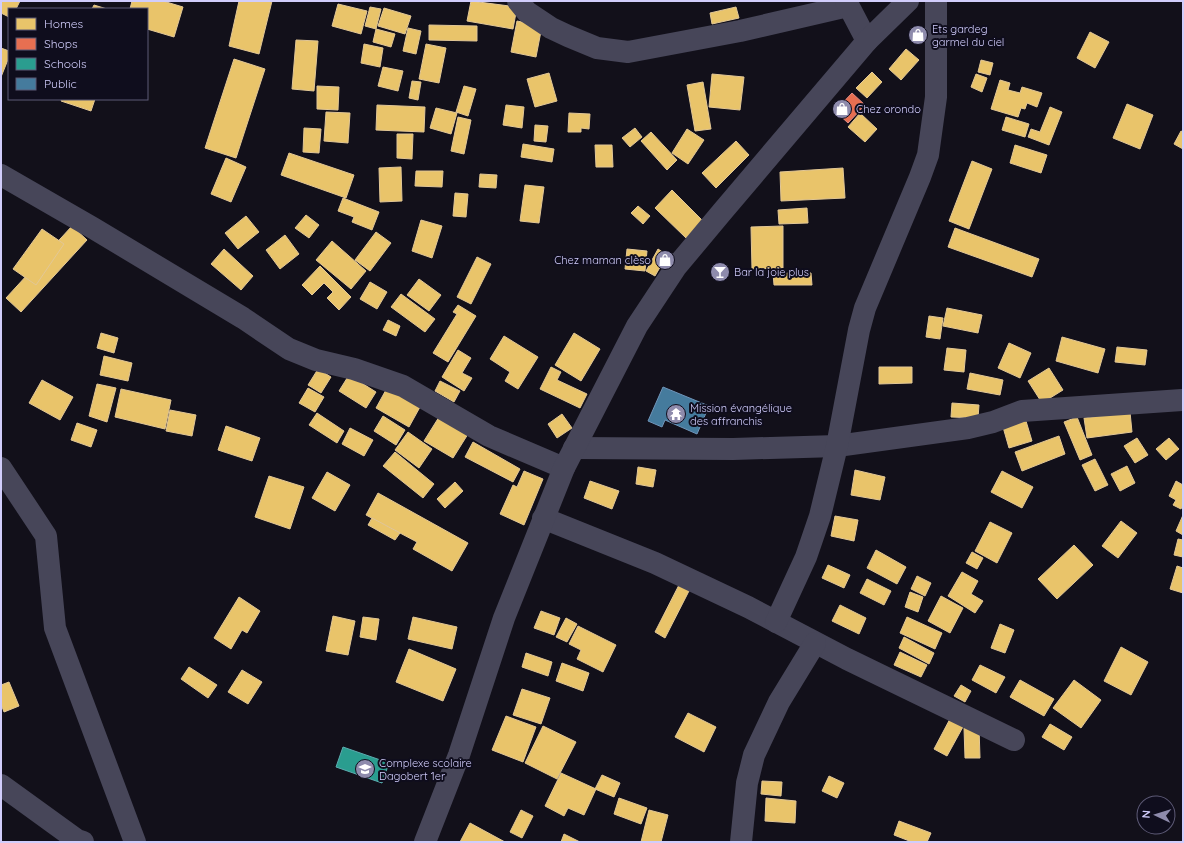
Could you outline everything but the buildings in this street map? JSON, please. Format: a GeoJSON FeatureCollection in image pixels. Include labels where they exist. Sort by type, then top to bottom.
{"type":"FeatureCollection","features":[{"type":"Feature","properties":{"kind":"street"},"geometry":{"type":"LineString","coordinates":[[518,1],[527,12],[551,28],[568,36],[597,48],[628,52],[740,31],[847,4],[867,41]]}},
{"type":"Feature","properties":{"kind":"street"},"geometry":{"type":"LineString","coordinates":[[425,842],[459,755],[504,618],[543,518],[564,468],[637,326],[676,267],[867,41],[908,1]]}},
{"type":"Feature","properties":{"kind":"street"},"geometry":{"type":"LineString","coordinates":[[776,622],[806,557],[820,516],[837,446],[858,330],[865,308],[928,155],[936,97],[936,1]]}},
{"type":"Feature","properties":{"kind":"street"},"geometry":{"type":"LineString","coordinates":[[1,175],[209,297],[289,349],[316,360],[354,369],[403,386],[489,436],[564,468]]}},
{"type":"Feature","properties":{"kind":"street"},"geometry":{"type":"LineString","coordinates":[[574,448],[733,449],[837,446],[968,428],[993,422],[1022,411],[1182,400]]}},
{"type":"Feature","properties":{"kind":"street"},"geometry":{"type":"LineString","coordinates":[[1,468],[46,536],[55,628],[135,842]]}},
{"type":"Feature","properties":{"kind":"street"},"geometry":{"type":"LineString","coordinates":[[543,518],[655,563],[748,607],[815,643],[1014,740]]}},
{"type":"Feature","properties":{"kind":"street"},"geometry":{"type":"LineString","coordinates":[[741,842],[747,783],[754,755],[780,702],[815,643]]}},
{"type":"Feature","properties":{"kind":"street"},"geometry":{"type":"LineString","coordinates":[[1,785],[77,840],[83,842]]}},
{"type":"Feature","properties":{"kind":"place","name":"Ets gardeg garmel du ciel"},"geometry":{"type":"Point","coordinates":[918,35]}},
{"type":"Feature","properties":{"kind":"place","name":"Chez orondo"},"geometry":{"type":"Point","coordinates":[842,109]}},
{"type":"Feature","properties":{"kind":"place","name":"Chez maman clèso"},"geometry":{"type":"Point","coordinates":[665,260]}},
{"type":"Feature","properties":{"kind":"place","name":"Bar la joie plus"},"geometry":{"type":"Point","coordinates":[720,272]}},
{"type":"Feature","properties":{"kind":"place","name":"Mission évangélique des affranchis"},"geometry":{"type":"Point","coordinates":[676,414]}},
{"type":"Feature","properties":{"kind":"place","name":"Complexe scolaire Dagobert 1er"},"geometry":{"type":"Point","coordinates":[365,769]}}]}
